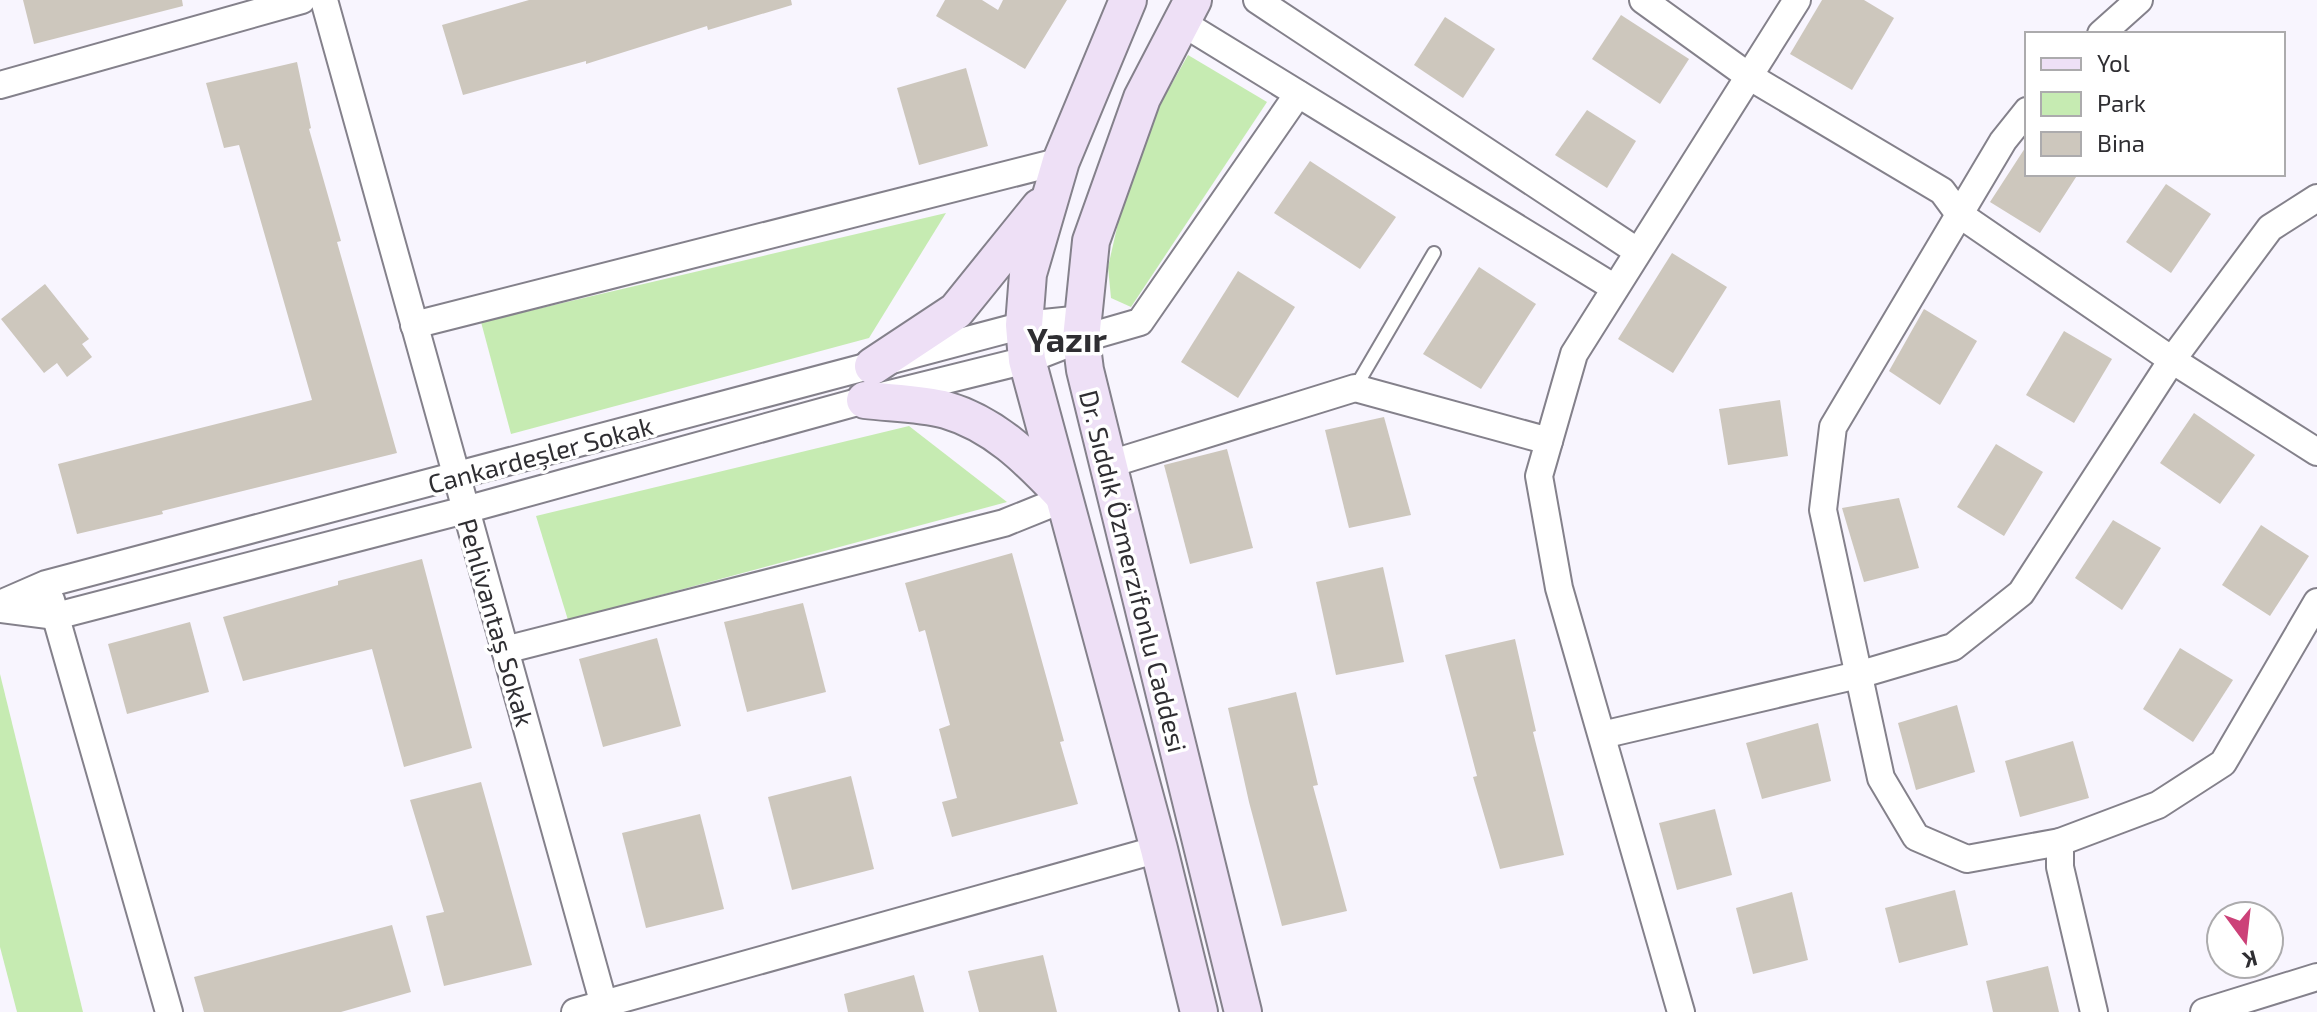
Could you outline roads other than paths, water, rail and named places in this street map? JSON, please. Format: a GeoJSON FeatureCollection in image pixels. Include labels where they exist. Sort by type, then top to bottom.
{"type":"FeatureCollection","features":[{"type":"Feature","properties":{"kind":"main road","name":"Dr. Sıddık Özmerzifonlu Caddesi"},"geometry":{"type":"LineString","coordinates":[[1128,0],[1057,176],[1028,274],[1026,343],[1199,1012]]}},
{"type":"Feature","properties":{"kind":"main road","name":"Dr. Sıddık Özmerzifonlu Caddesi"},"geometry":{"type":"LineString","coordinates":[[1187,11],[1142,98],[1091,241],[1082,329],[1085,370],[1243,1012]]}},
{"type":"Feature","properties":{"kind":"main road"},"geometry":{"type":"LineString","coordinates":[[873,366],[956,311],[1000,260],[1057,176]]}},
{"type":"Feature","properties":{"kind":"main road"},"geometry":{"type":"LineString","coordinates":[[865,400],[944,409],[988,427],[1035,465],[1066,498]]}},
{"type":"Feature","properties":{"kind":"street"},"geometry":{"type":"LineString","coordinates":[[0,85],[302,0]]}},
{"type":"Feature","properties":{"kind":"street","name":"Pehlivantaş Sokak"},"geometry":{"type":"LineString","coordinates":[[324,0],[605,1008]]}},
{"type":"Feature","properties":{"kind":"street"},"geometry":{"type":"LineString","coordinates":[[1257,0],[1637,251]]}},
{"type":"Feature","properties":{"kind":"street"},"geometry":{"type":"LineString","coordinates":[[1643,0],[1747,75],[1942,191],[1959,214],[2172,360],[2317,452]]}},
{"type":"Feature","properties":{"kind":"street"},"geometry":{"type":"LineString","coordinates":[[1681,1012],[1559,588],[1539,476],[1574,354],[1797,0]]}},
{"type":"Feature","properties":{"kind":"street"},"geometry":{"type":"LineString","coordinates":[[2103,32],[2139,0]]}},
{"type":"Feature","properties":{"kind":"street"},"geometry":{"type":"LineString","coordinates":[[1187,11],[1298,94],[1615,288]]}},
{"type":"Feature","properties":{"kind":"street","name":"Cankardeşler Sokak"},"geometry":{"type":"LineString","coordinates":[[0,607],[56,616],[465,510],[865,400],[1026,343],[1082,329],[1140,322],[1298,94]]}},
{"type":"Feature","properties":{"kind":"street"},"geometry":{"type":"LineString","coordinates":[[2025,114],[2003,141],[1833,427],[1823,510],[1881,778],[1916,837],[1967,859],[2060,842],[2158,805],[2223,763],[2317,602]]}},
{"type":"Feature","properties":{"kind":"street"},"geometry":{"type":"LineString","coordinates":[[414,325],[1057,176]]}},
{"type":"Feature","properties":{"kind":"street"},"geometry":{"type":"LineString","coordinates":[[1602,735],[1858,675],[1953,647],[2021,593],[2172,360],[2270,228],[2317,198]]}},
{"type":"Feature","properties":{"kind":"street","name":"Cankardeşler Sokak"},"geometry":{"type":"LineString","coordinates":[[0,607],[46,584],[873,366],[1026,343]]}},
{"type":"Feature","properties":{"kind":"street"},"geometry":{"type":"LineString","coordinates":[[1110,464],[1355,388],[1549,441]]}},
{"type":"Feature","properties":{"kind":"street"},"geometry":{"type":"LineString","coordinates":[[505,650],[1004,523],[1066,498]]}},
{"type":"Feature","properties":{"kind":"street"},"geometry":{"type":"LineString","coordinates":[[46,584],[169,1012]]}},
{"type":"Feature","properties":{"kind":"street"},"geometry":{"type":"LineString","coordinates":[[2060,842],[2060,867],[2094,1012]]}},
{"type":"Feature","properties":{"kind":"street"},"geometry":{"type":"LineString","coordinates":[[575,1012],[605,1008],[1159,849]]}},
{"type":"Feature","properties":{"kind":"street"},"geometry":{"type":"LineString","coordinates":[[2204,1012],[2317,977]]}},
{"type":"Feature","properties":{"kind":"lane"},"geometry":{"type":"LineString","coordinates":[[1355,388],[1434,253]]}},
{"type":"Feature","properties":{"kind":"district","name":"Yazır"},"geometry":{"type":"Point","coordinates":[1067,338]}}]}
